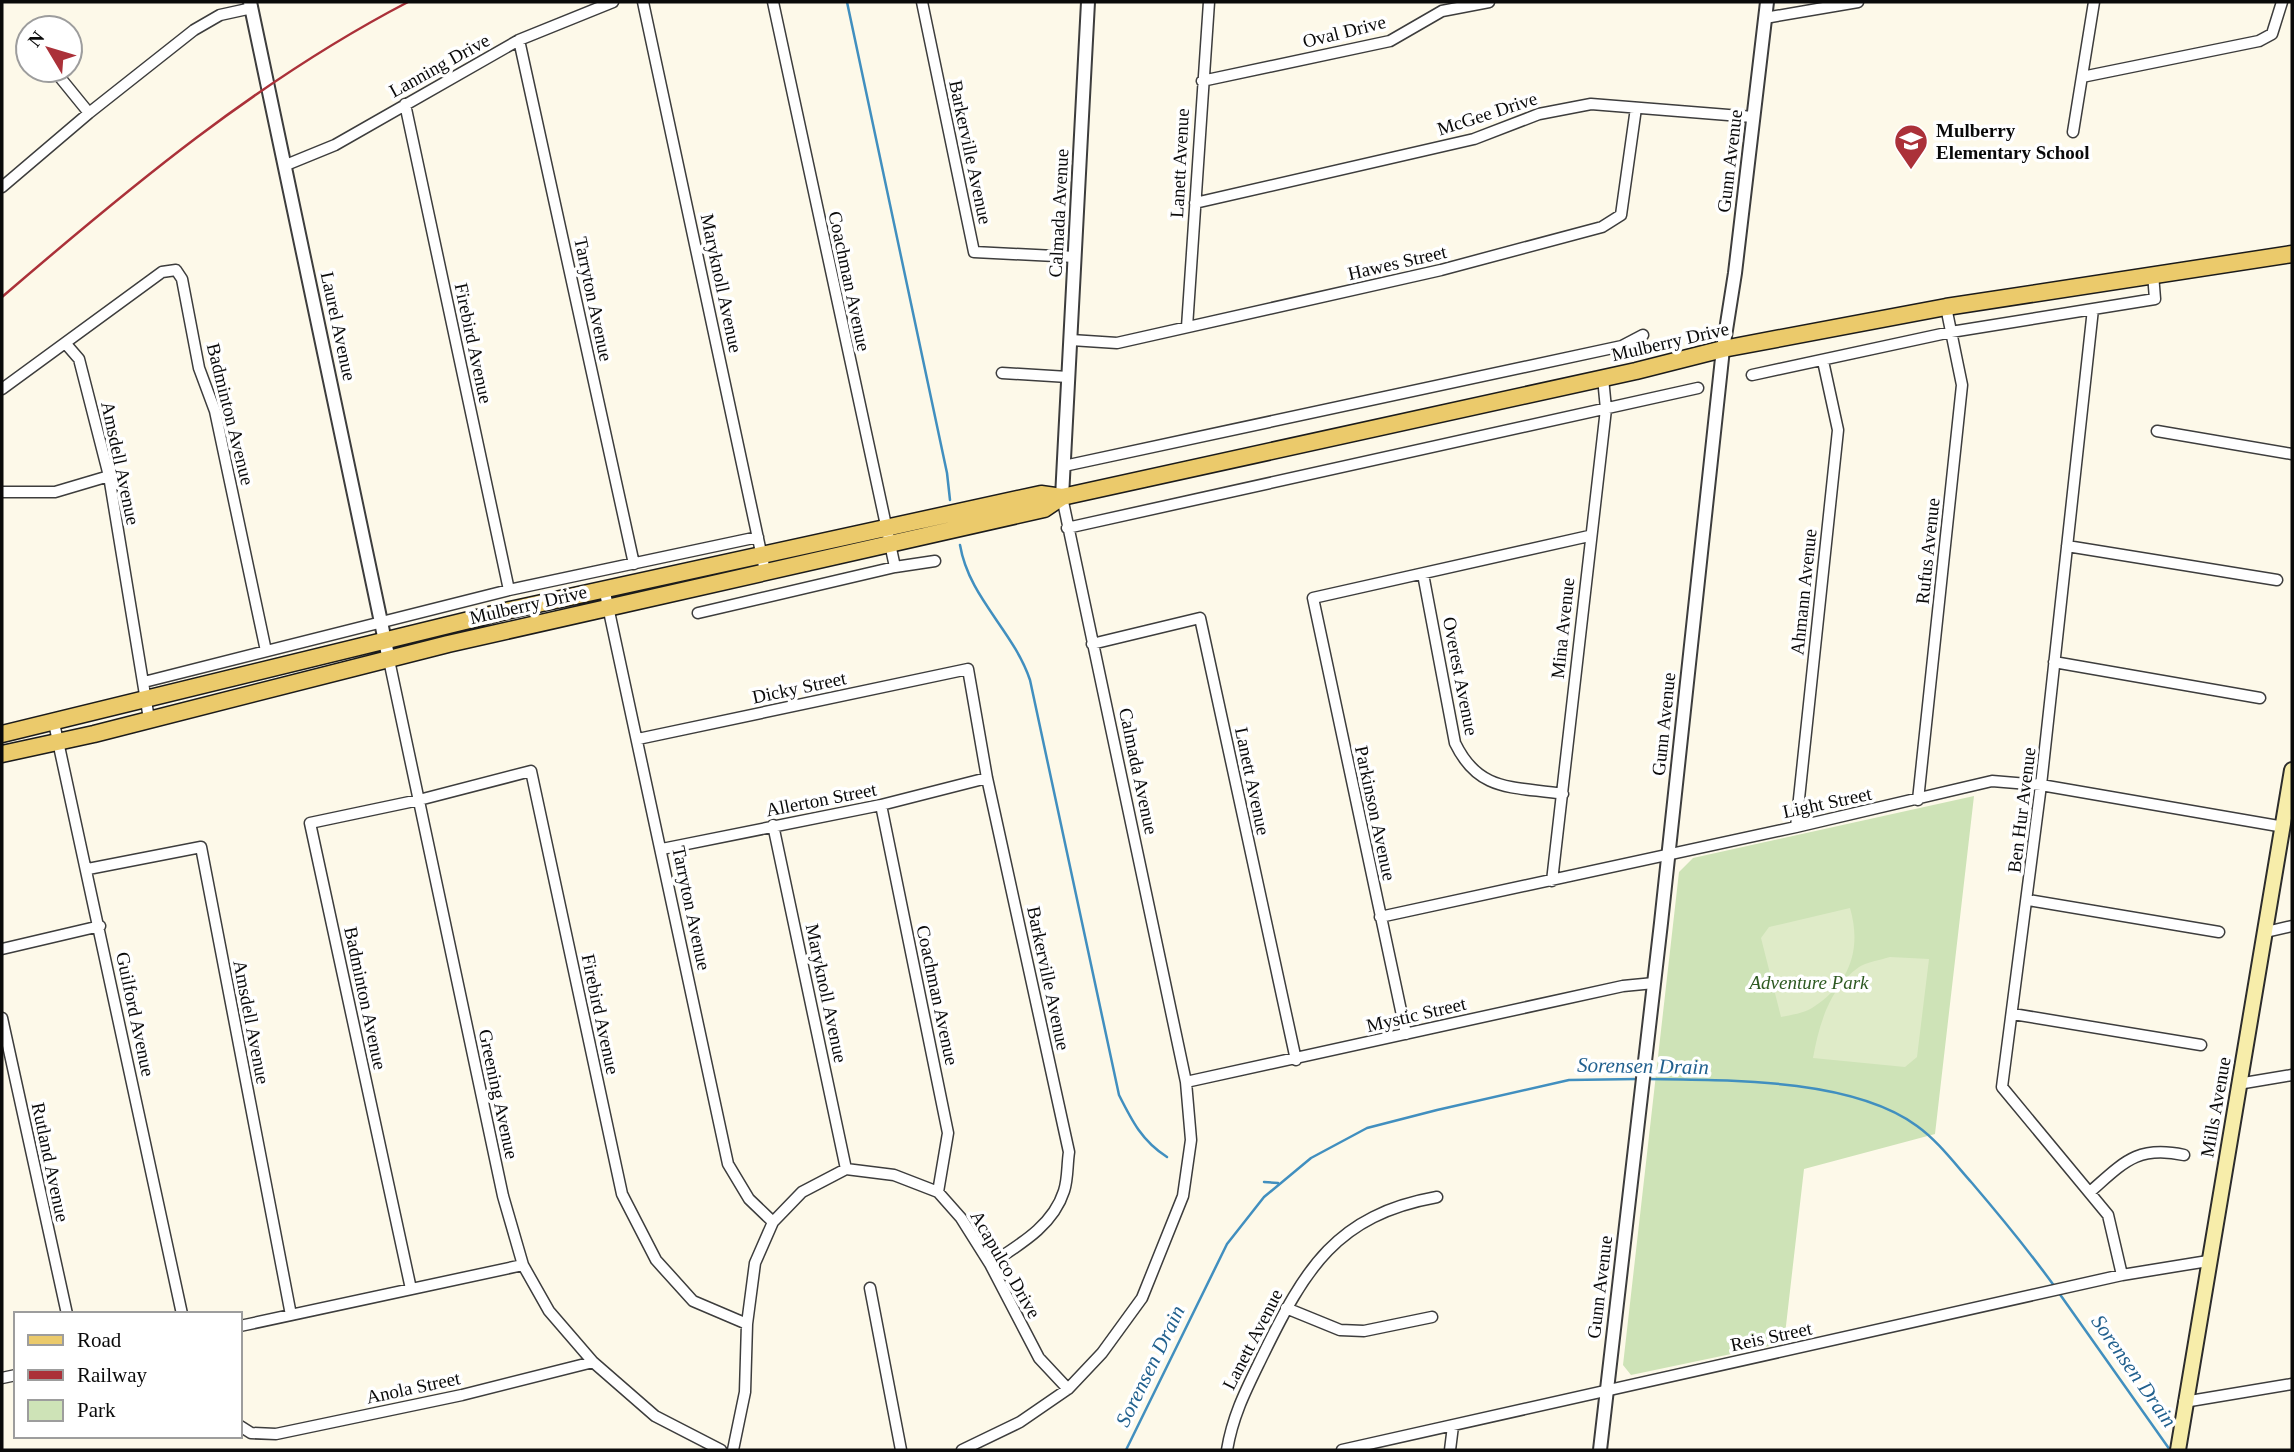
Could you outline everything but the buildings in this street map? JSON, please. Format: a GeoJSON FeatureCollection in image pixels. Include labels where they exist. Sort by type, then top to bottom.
{"type":"FeatureCollection","features":[{"type":"Feature","properties":{"kind":"main road","name":"Mulberry Drive"},"geometry":{"type":"LineString","coordinates":[[2,754],[765,571],[886,537],[1044,509],[1062,498],[1723,349],[1946,307],[2292,254]]}},
{"type":"Feature","properties":{"kind":"main road","name":"Mulberry Drive"},"geometry":{"type":"LineString","coordinates":[[2,734],[147,701],[604,588],[760,545],[886,537]]}},
{"type":"Feature","properties":{"kind":"main road","name":"Mills Avenue"},"geometry":{"type":"LineString","coordinates":[[2178,1447],[2292,771]]}},
{"type":"Feature","properties":{"kind":"street","name":"Lanning Drive"},"geometry":{"type":"LineString","coordinates":[[286,165],[335,145],[519,40],[613,2]]}},
{"type":"Feature","properties":{"kind":"street","name":"Maryknoll Avenue"},"geometry":{"type":"LineString","coordinates":[[643,2],[765,571]]}},
{"type":"Feature","properties":{"kind":"street","name":"Coachman Avenue"},"geometry":{"type":"LineString","coordinates":[[773,2],[886,537],[895,567]]}},
{"type":"Feature","properties":{"kind":"street","name":"Barkerville Avenue"},"geometry":{"type":"LineString","coordinates":[[922,2],[974,253],[1075,257]]}},
{"type":"Feature","properties":{"kind":"street","name":"Calmada Avenue"},"geometry":{"type":"LineString","coordinates":[[962,1450],[1020,1422],[1068,1389],[1102,1353],[1142,1298],[1183,1196],[1191,1140],[1186,1082],[1066,528],[1062,498],[1088,2]]}},
{"type":"Feature","properties":{"kind":"street","name":"Lanett Avenue"},"geometry":{"type":"LineString","coordinates":[[1187,327],[1209,2]]}},
{"type":"Feature","properties":{"kind":"street","name":"Oval Drive"},"geometry":{"type":"LineString","coordinates":[[1202,81],[1390,41],[1442,11],[1489,2]]}},
{"type":"Feature","properties":{"kind":"street","name":"Gunn Avenue"},"geometry":{"type":"LineString","coordinates":[[1600,1450],[1669,854],[1723,349],[1735,273],[1767,2]]}},
{"type":"Feature","properties":{"kind":"street"},"geometry":{"type":"LineString","coordinates":[[1765,18],[1858,2]]}},
{"type":"Feature","properties":{"kind":"street"},"geometry":{"type":"LineString","coordinates":[[2073,132],[2094,2]]}},
{"type":"Feature","properties":{"kind":"street"},"geometry":{"type":"LineString","coordinates":[[2082,77],[2259,41],[2272,34],[2282,2]]}},
{"type":"Feature","properties":{"kind":"street"},"geometry":{"type":"LineString","coordinates":[[2,187],[89,113],[194,30],[220,15],[251,5]]}},
{"type":"Feature","properties":{"kind":"street","name":"Laurel Avenue"},"geometry":{"type":"LineString","coordinates":[[251,5],[389,660]]}},
{"type":"Feature","properties":{"kind":"street","name":"Tarryton Avenue"},"geometry":{"type":"LineString","coordinates":[[519,40],[634,564]]}},
{"type":"Feature","properties":{"kind":"street"},"geometry":{"type":"LineString","coordinates":[[65,84],[89,113]]}},
{"type":"Feature","properties":{"kind":"street","name":"Firebird Avenue"},"geometry":{"type":"LineString","coordinates":[[405,104],[509,590]]}},
{"type":"Feature","properties":{"kind":"street","name":"McGee Drive"},"geometry":{"type":"LineString","coordinates":[[1195,202],[1474,139],[1539,114],[1591,104],[1753,117]]}},
{"type":"Feature","properties":{"kind":"street","name":"Hawes Street"},"geometry":{"type":"LineString","coordinates":[[1070,340],[1117,343],[1441,270],[1602,227],[1621,215],[1636,108]]}},
{"type":"Feature","properties":{"kind":"street","name":"Badminton Avenue"},"geometry":{"type":"LineString","coordinates":[[66,344],[162,272],[176,270],[182,279],[199,368],[215,411],[266,651]]}},
{"type":"Feature","properties":{"kind":"street"},"geometry":{"type":"LineString","coordinates":[[1752,375],[1951,332],[2155,299],[2152,274]]}},
{"type":"Feature","properties":{"kind":"street","name":"Rufus Avenue"},"geometry":{"type":"LineString","coordinates":[[1918,800],[1962,385],[1946,307]]}},
{"type":"Feature","properties":{"kind":"street","name":"Ben Hur Avenue"},"geometry":{"type":"LineString","coordinates":[[2093,309],[2028,900],[2002,1087],[2091,1191],[2108,1215],[2122,1275]]}},
{"type":"Feature","properties":{"kind":"street"},"geometry":{"type":"LineString","coordinates":[[1064,466],[1622,346],[1643,335]]}},
{"type":"Feature","properties":{"kind":"street"},"geometry":{"type":"LineString","coordinates":[[2,389],[66,344]]}},
{"type":"Feature","properties":{"kind":"street","name":"Amsdell Avenue"},"geometry":{"type":"LineString","coordinates":[[66,344],[79,359],[109,477],[149,719]]}},
{"type":"Feature","properties":{"kind":"street","name":"Ahmann Avenue"},"geometry":{"type":"LineString","coordinates":[[1796,827],[1838,430],[1823,361]]}},
{"type":"Feature","properties":{"kind":"street"},"geometry":{"type":"LineString","coordinates":[[1002,373],[1068,377]]}},
{"type":"Feature","properties":{"kind":"street","name":"Mina Avenue"},"geometry":{"type":"LineString","coordinates":[[1552,881],[1589,536],[1606,409],[1603,378]]}},
{"type":"Feature","properties":{"kind":"street"},"geometry":{"type":"LineString","coordinates":[[1066,528],[1698,388]]}},
{"type":"Feature","properties":{"kind":"street"},"geometry":{"type":"LineString","coordinates":[[2157,431],[2292,454]]}},
{"type":"Feature","properties":{"kind":"street"},"geometry":{"type":"LineString","coordinates":[[2,492],[55,492],[109,477]]}},
{"type":"Feature","properties":{"kind":"street"},"geometry":{"type":"LineString","coordinates":[[1423,574],[1589,536]]}},
{"type":"Feature","properties":{"kind":"street"},"geometry":{"type":"LineString","coordinates":[[144,681],[509,590],[634,564],[760,545]]}},
{"type":"Feature","properties":{"kind":"street"},"geometry":{"type":"LineString","coordinates":[[2067,546],[2277,580]]}},
{"type":"Feature","properties":{"kind":"street"},"geometry":{"type":"LineString","coordinates":[[698,613],[895,567],[935,561]]}},
{"type":"Feature","properties":{"kind":"street","name":"Parkinson Avenue"},"geometry":{"type":"LineString","coordinates":[[1406,1034],[1313,598],[1423,574]]}},
{"type":"Feature","properties":{"kind":"street","name":"Overest Avenue"},"geometry":{"type":"LineString","coordinates":[[1423,574],[1455,743],[1466,766],[1489,782],[1563,794]]}},
{"type":"Feature","properties":{"kind":"street","name":"Tarryton Avenue"},"geometry":{"type":"LineString","coordinates":[[604,588],[728,1164],[749,1199],[773,1222]]}},
{"type":"Feature","properties":{"kind":"street","name":"Lanett Avenue"},"geometry":{"type":"LineString","coordinates":[[1093,645],[1200,618],[1296,1060]]}},
{"type":"Feature","properties":{"kind":"street","name":"Greening Avenue"},"geometry":{"type":"LineString","coordinates":[[389,660],[503,1196],[523,1265],[549,1311],[593,1362],[655,1416],[721,1450]]}},
{"type":"Feature","properties":{"kind":"street"},"geometry":{"type":"LineString","coordinates":[[2054,662],[2260,698]]}},
{"type":"Feature","properties":{"kind":"street","name":"Barkerville Avenue"},"geometry":{"type":"LineString","coordinates":[[968,669],[987,778],[1069,1153],[1064,1191],[1052,1216],[1032,1236],[990,1264]]}},
{"type":"Feature","properties":{"kind":"street","name":"Dicky Street"},"geometry":{"type":"LineString","coordinates":[[638,739],[968,669]]}},
{"type":"Feature","properties":{"kind":"street","name":"Guilford Avenue"},"geometry":{"type":"LineString","coordinates":[[54,723],[88,869],[182,1312]]}},
{"type":"Feature","properties":{"kind":"street","name":"Firebird Avenue"},"geometry":{"type":"LineString","coordinates":[[419,800],[531,771],[622,1194],[656,1260],[692,1301],[747,1324]]}},
{"type":"Feature","properties":{"kind":"street","name":"Allerton Street"},"geometry":{"type":"LineString","coordinates":[[662,849],[881,805],[987,778]]}},
{"type":"Feature","properties":{"kind":"street","name":"Light Street"},"geometry":{"type":"LineString","coordinates":[[1380,917],[1918,800],[1992,781],[2041,785],[2284,827]]}},
{"type":"Feature","properties":{"kind":"street","name":"Badminton Avenue"},"geometry":{"type":"LineString","coordinates":[[411,1289],[310,823],[419,800]]}},
{"type":"Feature","properties":{"kind":"street","name":"Coachman Avenue"},"geometry":{"type":"LineString","coordinates":[[881,805],[948,1133],[938,1192]]}},
{"type":"Feature","properties":{"kind":"street","name":"Maryknoll Avenue"},"geometry":{"type":"LineString","coordinates":[[773,825],[846,1168]]}},
{"type":"Feature","properties":{"kind":"street","name":"Amsdell Avenue"},"geometry":{"type":"LineString","coordinates":[[88,869],[201,847],[290,1315]]}},
{"type":"Feature","properties":{"kind":"street"},"geometry":{"type":"LineString","coordinates":[[2028,900],[2219,932]]}},
{"type":"Feature","properties":{"kind":"street"},"geometry":{"type":"LineString","coordinates":[[2,950],[100,926]]}},
{"type":"Feature","properties":{"kind":"street"},"geometry":{"type":"LineString","coordinates":[[2266,932],[2292,926]]}},
{"type":"Feature","properties":{"kind":"street","name":"Mystic Street"},"geometry":{"type":"LineString","coordinates":[[1186,1082],[1296,1060],[1623,986],[1654,983]]}},
{"type":"Feature","properties":{"kind":"street"},"geometry":{"type":"LineString","coordinates":[[2013,1014],[2201,1045]]}},
{"type":"Feature","properties":{"kind":"street","name":"Rutland Avenue"},"geometry":{"type":"LineString","coordinates":[[2,1018],[67,1312]]}},
{"type":"Feature","properties":{"kind":"street"},"geometry":{"type":"LineString","coordinates":[[2238,1084],[2292,1075]]}},
{"type":"Feature","properties":{"kind":"street"},"geometry":{"type":"LineString","coordinates":[[2091,1191],[2131,1157],[2160,1150],[2184,1156]]}},
{"type":"Feature","properties":{"kind":"street"},"geometry":{"type":"LineString","coordinates":[[733,1450],[745,1392],[747,1324],[755,1263],[773,1222],[802,1192],[846,1168]]}},
{"type":"Feature","properties":{"kind":"street","name":"Acapulco Drive"},"geometry":{"type":"LineString","coordinates":[[846,1168],[894,1175],[938,1192],[961,1219],[990,1264],[1039,1358],[1068,1389]]}},
{"type":"Feature","properties":{"kind":"street","name":"Lanett Avenue"},"geometry":{"type":"LineString","coordinates":[[1227,1450],[1232,1419],[1304,1276],[1347,1233],[1404,1202],[1437,1196]]}},
{"type":"Feature","properties":{"kind":"street","name":"Reis Street"},"geometry":{"type":"LineString","coordinates":[[1342,1450],[2122,1275],[2208,1261]]}},
{"type":"Feature","properties":{"kind":"street"},"geometry":{"type":"LineString","coordinates":[[242,1326],[523,1265]]}},
{"type":"Feature","properties":{"kind":"street"},"geometry":{"type":"LineString","coordinates":[[870,1289],[901,1450]]}},
{"type":"Feature","properties":{"kind":"street"},"geometry":{"type":"LineString","coordinates":[[1286,1308],[1340,1330],[1364,1331],[1432,1317]]}},
{"type":"Feature","properties":{"kind":"street","name":"Anola Street"},"geometry":{"type":"LineString","coordinates":[[242,1427],[251,1433],[276,1434],[462,1395],[593,1362]]}},
{"type":"Feature","properties":{"kind":"street"},"geometry":{"type":"LineString","coordinates":[[2185,1402],[2292,1384]]}},
{"type":"Feature","properties":{"kind":"street"},"geometry":{"type":"LineString","coordinates":[[1450,1450],[1453,1426]]}},
{"type":"Feature","properties":{"kind":"green space","name":"Adventure Park"},"geometry":{"type":"Polygon","coordinates":[[[1974,796],[1935,1134],[1804,1169],[1784,1343],[1631,1375],[1623,1365],[1679,872],[1693,858],[1974,796]]]}},
{"type":"Feature","properties":{"kind":"green space"},"geometry":{"type":"Polygon","coordinates":[[[1850,908],[1853,951],[1844,977],[1836,988],[1812,1008],[1781,1017],[1761,938],[1769,927],[1850,908]]]}},
{"type":"Feature","properties":{"kind":"green space"},"geometry":{"type":"Polygon","coordinates":[[[1890,957],[1929,959],[1917,1057],[1905,1067],[1813,1058],[1822,1020],[1840,985],[1859,967],[1890,957]]]}},
{"type":"Feature","properties":{"kind":"waterway"},"geometry":{"type":"LineString","coordinates":[[847,2],[947,473],[950,500]]}},
{"type":"Feature","properties":{"kind":"waterway"},"geometry":{"type":"LineString","coordinates":[[960,545],[972,581],[1013,645],[1030,680],[1119,1095],[1144,1137],[1167,1157]]}},
{"type":"Feature","properties":{"kind":"waterway","name":"Sorensen Drain"},"geometry":{"type":"LineString","coordinates":[[1126,1450],[1227,1244],[1264,1197],[1311,1158],[1367,1128],[1437,1110],[1569,1080],[1637,1079]]}},
{"type":"Feature","properties":{"kind":"waterway","name":"Sorensen Drain"},"geometry":{"type":"LineString","coordinates":[[1647,1079],[1787,1085],[1824,1090],[1890,1110],[1917,1126],[1939,1146],[2004,1221],[2055,1287]]}},
{"type":"Feature","properties":{"kind":"waterway"},"geometry":{"type":"LineString","coordinates":[[1264,1182],[1278,1183]]}},
{"type":"Feature","properties":{"kind":"waterway","name":"Sorensen Drain"},"geometry":{"type":"LineString","coordinates":[[2059,1293],[2170,1450]]}},
{"type":"Feature","properties":{"kind":"railway"},"geometry":{"type":"LineString","coordinates":[[2,297],[98,215],[247,101],[299,66],[408,2]]}},
{"type":"Feature","properties":{"kind":"place","name":"Mulberry Elementary School"},"geometry":{"type":"Point","coordinates":[1911,171]}}]}
